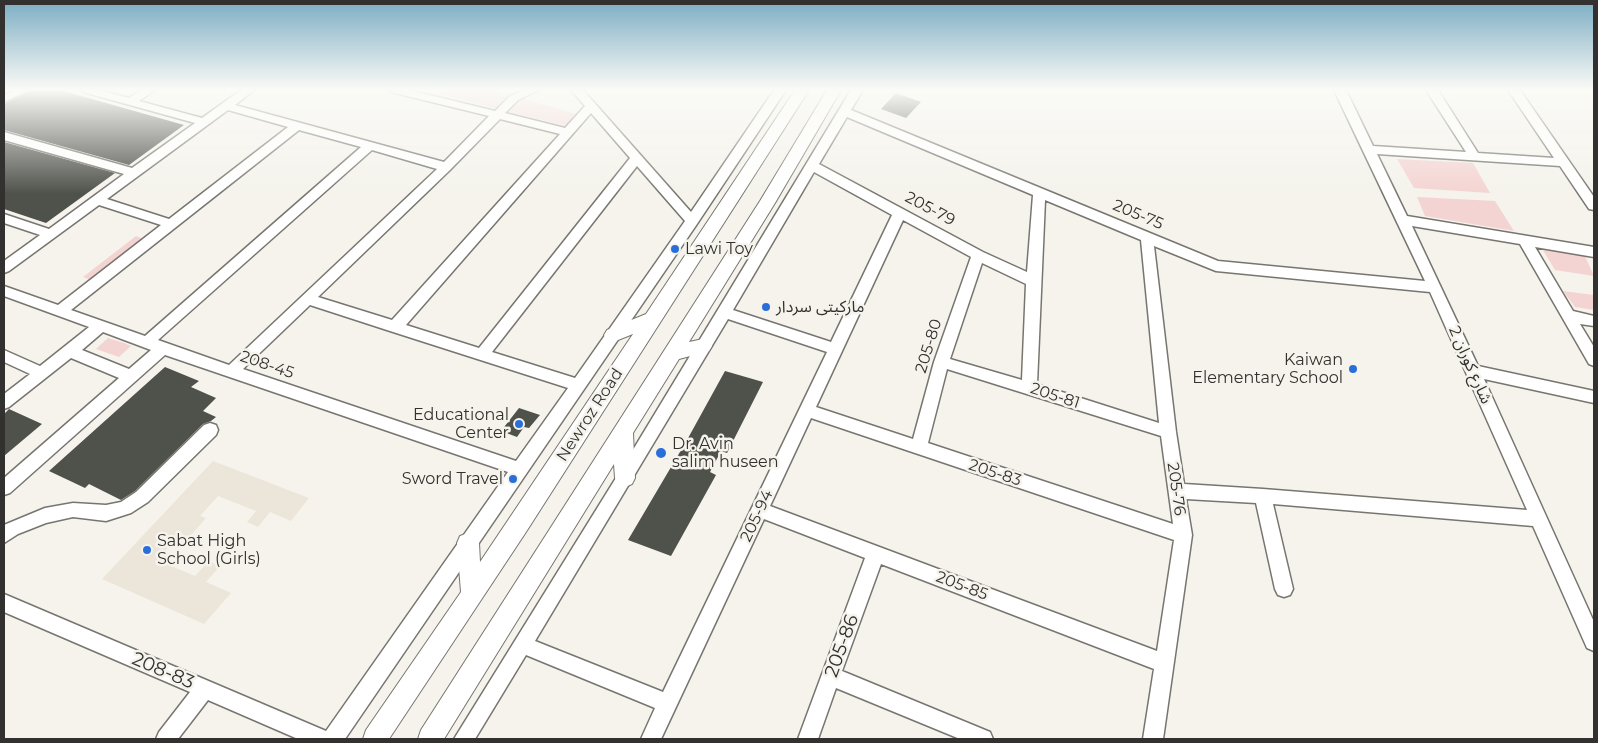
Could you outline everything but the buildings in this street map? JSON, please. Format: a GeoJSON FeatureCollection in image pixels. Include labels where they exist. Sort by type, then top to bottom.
{"type":"FeatureCollection","features":[{"type":"Feature","properties":{"kind":"main road","name":"Newroz Road"},"geometry":{"type":"LineString","coordinates":[[375,739],[654,318],[779,125]]}},
{"type":"Feature","properties":{"kind":"main road"},"geometry":{"type":"LineString","coordinates":[[430,739],[767,203],[813,125]]}},
{"type":"Feature","properties":{"kind":"main road"},"geometry":{"type":"LineString","coordinates":[[613,335],[654,318]]}},
{"type":"Feature","properties":{"kind":"main road"},"geometry":{"type":"LineString","coordinates":[[673,353],[702,346]]}},
{"type":"Feature","properties":{"kind":"main road"},"geometry":{"type":"LineString","coordinates":[[623,433],[625,478]]}},
{"type":"Feature","properties":{"kind":"main road"},"geometry":{"type":"LineString","coordinates":[[468,543],[472,594]]}},
{"type":"Feature","properties":{"kind":"street"},"geometry":{"type":"LineString","coordinates":[[4,268],[199,125]]}},
{"type":"Feature","properties":{"kind":"street"},"geometry":{"type":"LineString","coordinates":[[292,125],[446,167]]}},
{"type":"Feature","properties":{"kind":"street"},"geometry":{"type":"LineString","coordinates":[[232,371],[446,167],[487,125]]}},
{"type":"Feature","properties":{"kind":"street"},"geometry":{"type":"LineString","coordinates":[[539,125],[568,132]]}},
{"type":"Feature","properties":{"kind":"street"},"geometry":{"type":"LineString","coordinates":[[394,327],[574,125]]}},
{"type":"Feature","properties":{"kind":"street"},"geometry":{"type":"LineString","coordinates":[[608,125],[692,221]]}},
{"type":"Feature","properties":{"kind":"street"},"geometry":{"type":"LineString","coordinates":[[333,739],[757,125]]}},
{"type":"Feature","properties":{"kind":"street"},"geometry":{"type":"LineString","coordinates":[[464,739],[625,478],[835,125]]}},
{"type":"Feature","properties":{"kind":"street","name":"205-75"},"geometry":{"type":"LineString","coordinates":[[876,125],[1216,266],[1435,287]]}},
{"type":"Feature","properties":{"kind":"street","name":"شارع كوران 2"},"geometry":{"type":"LineString","coordinates":[[1357,125],[1435,287],[1594,642]]}},
{"type":"Feature","properties":{"kind":"street"},"geometry":{"type":"LineString","coordinates":[[1454,125],[1475,157]]}},
{"type":"Feature","properties":{"kind":"street"},"geometry":{"type":"LineString","coordinates":[[1538,125],[1564,162],[1590,193],[1594,206]]}},
{"type":"Feature","properties":{"kind":"street"},"geometry":{"type":"LineString","coordinates":[[60,311],[297,126]]}},
{"type":"Feature","properties":{"kind":"street"},"geometry":{"type":"LineString","coordinates":[[4,136],[134,173]]}},
{"type":"Feature","properties":{"kind":"street"},"geometry":{"type":"LineString","coordinates":[[147,342],[370,146]]}},
{"type":"Feature","properties":{"kind":"street"},"geometry":{"type":"LineString","coordinates":[[1370,150],[1564,162]]}},
{"type":"Feature","properties":{"kind":"street"},"geometry":{"type":"LineString","coordinates":[[482,354],[637,158]]}},
{"type":"Feature","properties":{"kind":"street","name":"205-79"},"geometry":{"type":"LineString","coordinates":[[812,166],[978,255],[1032,281]]}},
{"type":"Feature","properties":{"kind":"street"},"geometry":{"type":"LineString","coordinates":[[1029,388],[1032,281],[1039,192]]}},
{"type":"Feature","properties":{"kind":"street"},"geometry":{"type":"LineString","coordinates":[[98,200],[171,224]]}},
{"type":"Feature","properties":{"kind":"street","name":"205-94"},"geometry":{"type":"LineString","coordinates":[[651,739],[900,212]]}},
{"type":"Feature","properties":{"kind":"street"},"geometry":{"type":"LineString","coordinates":[[4,218],[51,234]]}},
{"type":"Feature","properties":{"kind":"street"},"geometry":{"type":"LineString","coordinates":[[1403,220],[1594,252]]}},
{"type":"Feature","properties":{"kind":"street","name":"205-76"},"geometry":{"type":"LineString","coordinates":[[1147,238],[1168,432],[1183,535],[1153,739]]}},
{"type":"Feature","properties":{"kind":"street"},"geometry":{"type":"LineString","coordinates":[[1524,241],[1594,360]]}},
{"type":"Feature","properties":{"kind":"street","name":"205-80"},"geometry":{"type":"LineString","coordinates":[[919,448],[941,362],[978,255]]}},
{"type":"Feature","properties":{"kind":"street","name":"208-45"},"geometry":{"type":"LineString","coordinates":[[8,297],[60,311],[519,469]]}},
{"type":"Feature","properties":{"kind":"street"},"geometry":{"type":"LineString","coordinates":[[308,299],[578,385]]}},
{"type":"Feature","properties":{"kind":"street"},"geometry":{"type":"LineString","coordinates":[[723,312],[836,348]]}},
{"type":"Feature","properties":{"kind":"street"},"geometry":{"type":"LineString","coordinates":[[1569,316],[1594,321]]}},
{"type":"Feature","properties":{"kind":"street"},"geometry":{"type":"LineString","coordinates":[[4,403],[101,326]]}},
{"type":"Feature","properties":{"kind":"street"},"geometry":{"type":"LineString","coordinates":[[4,488],[163,348]]}},
{"type":"Feature","properties":{"kind":"street"},"geometry":{"type":"LineString","coordinates":[[70,351],[131,376]]}},
{"type":"Feature","properties":{"kind":"street"},"geometry":{"type":"LineString","coordinates":[[4,356],[42,373]]}},
{"type":"Feature","properties":{"kind":"street","name":"205-81"},"geometry":{"type":"LineString","coordinates":[[941,362],[1168,432]]}},
{"type":"Feature","properties":{"kind":"street"},"geometry":{"type":"LineString","coordinates":[[1472,371],[1594,397]]}},
{"type":"Feature","properties":{"kind":"street","name":"205-83"},"geometry":{"type":"LineString","coordinates":[[807,410],[1183,535]]}},
{"type":"Feature","properties":{"kind":"street"},"geometry":{"type":"LineString","coordinates":[[4,535],[12,529],[54,514],[73,510],[106,513],[125,508],[142,496],[210,430]]}},
{"type":"Feature","properties":{"kind":"street"},"geometry":{"type":"LineString","coordinates":[[1176,491],[1262,496],[1539,519]]}},
{"type":"Feature","properties":{"kind":"street"},"geometry":{"type":"LineString","coordinates":[[1262,496],[1284,589]]}},
{"type":"Feature","properties":{"kind":"street","name":"205-85"},"geometry":{"type":"LineString","coordinates":[[760,510],[1164,663]]}},
{"type":"Feature","properties":{"kind":"street","name":"205-86"},"geometry":{"type":"LineString","coordinates":[[808,739],[876,553]]}},
{"type":"Feature","properties":{"kind":"street","name":"208-83"},"geometry":{"type":"LineString","coordinates":[[4,603],[322,739]]}},
{"type":"Feature","properties":{"kind":"street"},"geometry":{"type":"LineString","coordinates":[[523,645],[668,704]]}},
{"type":"Feature","properties":{"kind":"street"},"geometry":{"type":"LineString","coordinates":[[831,676],[983,739]]}},
{"type":"Feature","properties":{"kind":"street"},"geometry":{"type":"LineString","coordinates":[[166,739],[205,689]]}},
{"type":"Feature","properties":{"kind":"shaded area"},"geometry":{"type":"Polygon","coordinates":[[[1397,159],[1473,163],[1490,193],[1414,188],[1397,159]]]}},
{"type":"Feature","properties":{"kind":"shaded area"},"geometry":{"type":"Polygon","coordinates":[[[1417,197],[1495,201],[1514,231],[1425,216],[1417,197]]]}},
{"type":"Feature","properties":{"kind":"shaded area"},"geometry":{"type":"Polygon","coordinates":[[[136,236],[146,240],[94,281],[83,277],[136,236]]]}},
{"type":"Feature","properties":{"kind":"shaded area"},"geometry":{"type":"Polygon","coordinates":[[[1541,247],[1584,254],[1594,276],[1555,270],[1541,247]]]}},
{"type":"Feature","properties":{"kind":"shaded area"},"geometry":{"type":"Polygon","coordinates":[[[1563,291],[1594,295],[1594,310],[1575,307],[1563,291]]]}},
{"type":"Feature","properties":{"kind":"shaded area"},"geometry":{"type":"Polygon","coordinates":[[[108,338],[131,346],[119,357],[96,349],[108,338]]]}},
{"type":"Feature","properties":{"kind":"shaded area","name":"Sabat High School (Girls)"},"geometry":{"type":"Polygon","coordinates":[[[213,461],[309,498],[291,521],[270,512],[258,527],[247,522],[256,511],[218,496],[200,516],[206,518],[186,541],[177,537],[157,560],[195,576],[209,561],[220,566],[206,582],[231,593],[204,624],[102,579],[213,461]]]}},
{"type":"Feature","properties":{"kind":"place","name":"Lawi Toy"},"geometry":{"type":"Point","coordinates":[675,249]}},
{"type":"Feature","properties":{"kind":"place","name":"ماركيتى سردار"},"geometry":{"type":"Point","coordinates":[766,307]}},
{"type":"Feature","properties":{"kind":"place","name":"Kaiwan Elementary School"},"geometry":{"type":"Point","coordinates":[1353,369]}},
{"type":"Feature","properties":{"kind":"place","name":"Educational Center"},"geometry":{"type":"Point","coordinates":[519,424]}},
{"type":"Feature","properties":{"kind":"place","name":"Dr. Avin salim huseen"},"geometry":{"type":"Point","coordinates":[661,453]}},
{"type":"Feature","properties":{"kind":"place","name":"Sword Travel"},"geometry":{"type":"Point","coordinates":[513,479]}},
{"type":"Feature","properties":{"kind":"place","name":"Sabat High School (Girls)"},"geometry":{"type":"Point","coordinates":[147,550]}}]}
